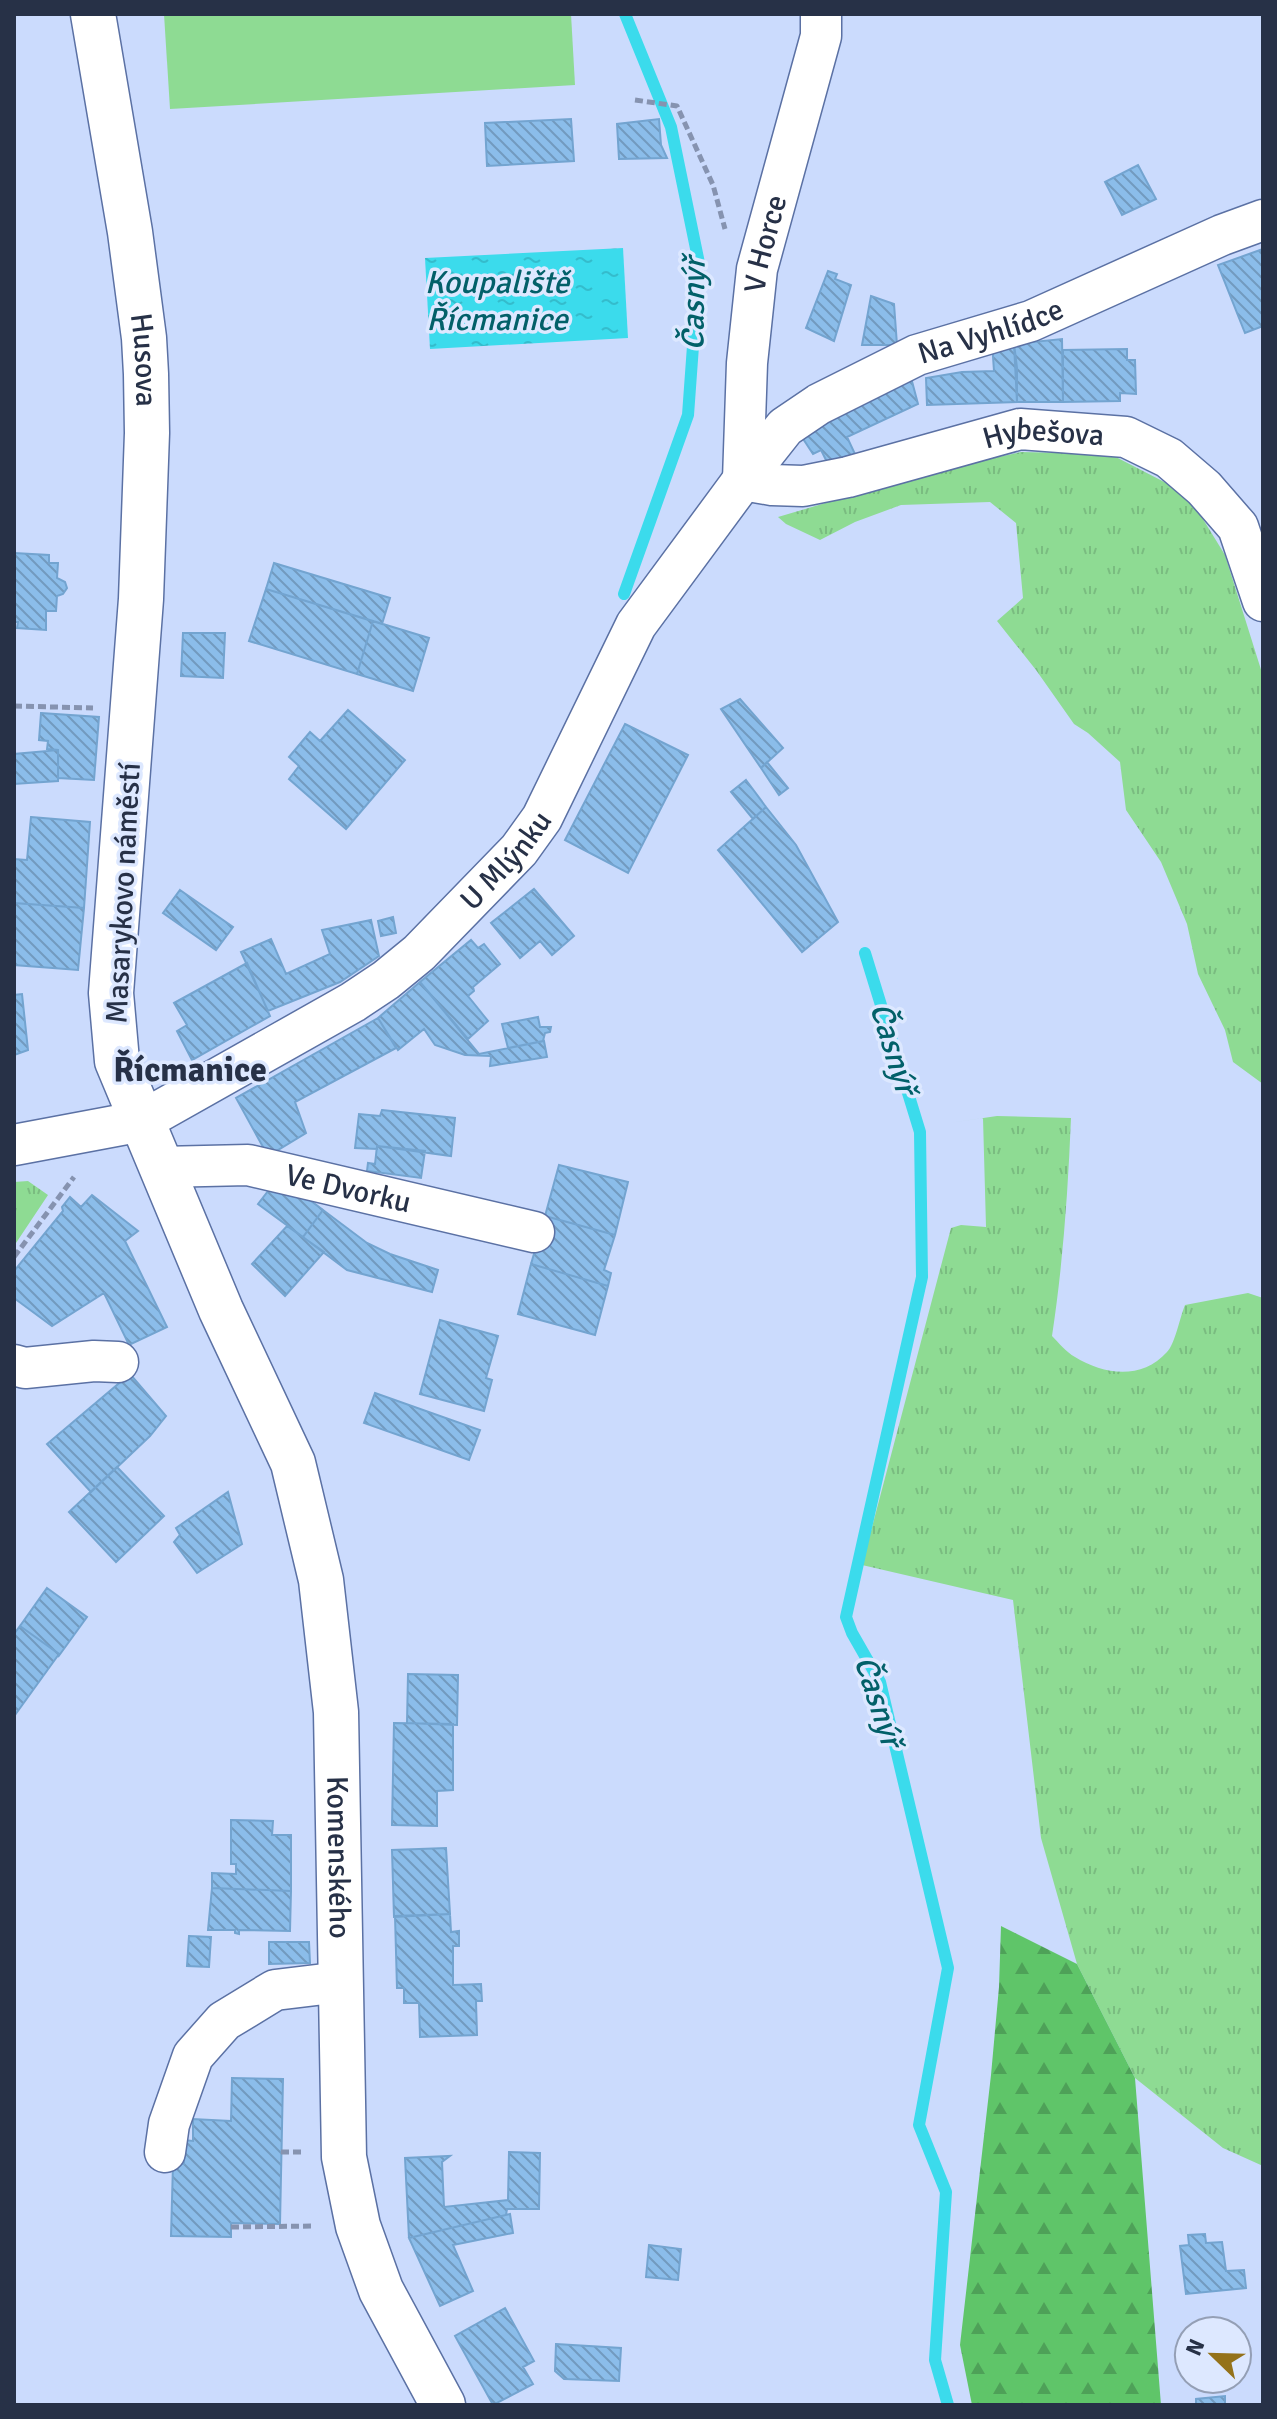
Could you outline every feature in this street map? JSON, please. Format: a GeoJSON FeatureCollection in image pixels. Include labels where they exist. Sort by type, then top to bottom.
{"type":"FeatureCollection","features":[{"type":"Feature","properties":{"kind":"main road","name":"Husova"},"geometry":{"type":"LineString","coordinates":[[93,14],[130,232],[144,338],[145,489],[134,709]]}},
{"type":"Feature","properties":{"kind":"main road","name":"Masarykovo náměstí"},"geometry":{"type":"LineString","coordinates":[[134,709],[111,993],[117,1061],[221,1310]]}},
{"type":"Feature","properties":{"kind":"main road","name":"Komenského"},"geometry":{"type":"LineString","coordinates":[[221,1310],[293,1463],[321,1580],[336,1712],[343,2152],[358,2226],[381,2290],[443,2405]]}},
{"type":"Feature","properties":{"kind":"street","name":"V Horce"},"geometry":{"type":"LineString","coordinates":[[743,480],[747,363],[757,269],[821,36],[821,14]]}},
{"type":"Feature","properties":{"kind":"street","name":"Na Vyhlídce"},"geometry":{"type":"LineString","coordinates":[[743,480],[785,427],[851,387],[917,355],[1031,321],[1222,235],[1263,220]]}},
{"type":"Feature","properties":{"kind":"street","name":"Hybešova"},"geometry":{"type":"LineString","coordinates":[[743,480],[803,486],[848,477],[1020,429],[1126,437],[1169,458],[1204,488],[1238,527],[1263,601]]}},
{"type":"Feature","properties":{"kind":"street","name":"U Mlýnku"},"geometry":{"type":"LineString","coordinates":[[142,1121],[353,1002],[386,980],[419,953],[492,880],[542,818],[636,625],[743,480]]}},
{"type":"Feature","properties":{"kind":"street"},"geometry":{"type":"LineString","coordinates":[[14,1145],[142,1121]]}},
{"type":"Feature","properties":{"kind":"street","name":"Ve Dvorku"},"geometry":{"type":"LineString","coordinates":[[161,1167],[248,1165],[534,1232]]}},
{"type":"Feature","properties":{"kind":"street"},"geometry":{"type":"LineString","coordinates":[[14,1365],[25,1368],[94,1361],[118,1362]]}},
{"type":"Feature","properties":{"kind":"street"},"geometry":{"type":"LineString","coordinates":[[165,2152],[169,2124],[193,2056],[224,2021],[275,1990],[341,1982]]}},
{"type":"Feature","properties":{"kind":"path"},"geometry":{"type":"LineString","coordinates":[[635,100],[677,106],[713,185],[729,241]]}},
{"type":"Feature","properties":{"kind":"path"},"geometry":{"type":"LineString","coordinates":[[14,706],[134,709]]}},
{"type":"Feature","properties":{"kind":"path"},"geometry":{"type":"LineString","coordinates":[[14,1257],[74,1177]]}},
{"type":"Feature","properties":{"kind":"path"},"geometry":{"type":"LineString","coordinates":[[281,2152],[309,2152]]}},
{"type":"Feature","properties":{"kind":"path"},"geometry":{"type":"LineString","coordinates":[[231,2227],[325,2226]]}},
{"type":"Feature","properties":{"kind":"green space"},"geometry":{"type":"Polygon","coordinates":[[[164,14],[571,14],[575,85],[170,109],[164,14]]]}},
{"type":"Feature","properties":{"kind":"green space"},"geometry":{"type":"Polygon","coordinates":[[[1021,452],[1110,454],[1174,487],[1198,511],[1225,555],[1263,676],[1263,1084],[1233,1062],[1225,1030],[1198,974],[1187,924],[1161,862],[1126,810],[1120,762],[1074,724],[997,621],[1023,598],[1016,523],[990,502],[901,505],[855,522],[820,540],[778,517],[934,471],[1021,452]]]}},
{"type":"Feature","properties":{"kind":"green space"},"geometry":{"type":"Polygon","coordinates":[[[983,1118],[1071,1118],[1064,1227],[1052,1336],[1072,1355],[1098,1368],[1135,1371],[1157,1361],[1167,1352],[1185,1305],[1248,1293],[1263,1298],[1263,2166],[1223,2148],[1135,2078],[1077,1964],[1041,1838],[1013,1600],[862,1565],[951,1228],[961,1225],[986,1227],[983,1118]]]}},
{"type":"Feature","properties":{"kind":"green space"},"geometry":{"type":"Polygon","coordinates":[[[28,1181],[48,1195],[14,1246],[14,1182],[28,1181]]]}},
{"type":"Feature","properties":{"kind":"green space"},"geometry":{"type":"Polygon","coordinates":[[[1001,1926],[1077,1964],[1135,2078],[1161,2405],[972,2405],[960,2345],[991,2075],[1001,1926]]]}},
{"type":"Feature","properties":{"kind":"water","name":"Koupaliště Řícmanice"},"geometry":{"type":"Polygon","coordinates":[[[623,248],[628,338],[430,349],[425,258],[623,248]]]}},
{"type":"Feature","properties":{"kind":"building"},"geometry":{"type":"Polygon","coordinates":[[[571,119],[574,161],[487,166],[485,123],[571,119]]]}},
{"type":"Feature","properties":{"kind":"building"},"geometry":{"type":"Polygon","coordinates":[[[659,119],[661,145],[667,158],[619,159],[617,124],[659,119]]]}},
{"type":"Feature","properties":{"kind":"building"},"geometry":{"type":"Polygon","coordinates":[[[1138,165],[1156,199],[1122,215],[1105,182],[1138,165]]]}},
{"type":"Feature","properties":{"kind":"building"},"geometry":{"type":"Polygon","coordinates":[[[1263,249],[1263,326],[1245,333],[1218,265],[1263,249]]]}},
{"type":"Feature","properties":{"kind":"building"},"geometry":{"type":"Polygon","coordinates":[[[828,271],[837,274],[835,279],[851,285],[834,341],[806,328],[828,271]]]}},
{"type":"Feature","properties":{"kind":"building"},"geometry":{"type":"Polygon","coordinates":[[[871,296],[894,304],[897,345],[862,345],[871,296]]]}},
{"type":"Feature","properties":{"kind":"building"},"geometry":{"type":"Polygon","coordinates":[[[1013,335],[1017,402],[927,405],[926,378],[994,371],[992,342],[1013,335]]]}},
{"type":"Feature","properties":{"kind":"building"},"geometry":{"type":"Polygon","coordinates":[[[1062,339],[1063,402],[1017,402],[1014,344],[1062,339]]]}},
{"type":"Feature","properties":{"kind":"building"},"geometry":{"type":"Polygon","coordinates":[[[1127,349],[1127,360],[1135,360],[1136,394],[1120,393],[1120,401],[1063,402],[1063,350],[1127,349]]]}},
{"type":"Feature","properties":{"kind":"building"},"geometry":{"type":"Polygon","coordinates":[[[909,370],[918,404],[847,437],[855,454],[827,462],[821,450],[813,454],[798,431],[909,370]]]}},
{"type":"Feature","properties":{"kind":"building"},"geometry":{"type":"Polygon","coordinates":[[[14,553],[49,555],[49,563],[58,563],[57,578],[65,582],[67,588],[57,596],[56,611],[46,611],[46,630],[17,628],[18,622],[14,622],[14,553]]]}},
{"type":"Feature","properties":{"kind":"building"},"geometry":{"type":"Polygon","coordinates":[[[274,563],[390,598],[382,624],[266,589],[274,563]]]}},
{"type":"Feature","properties":{"kind":"building"},"geometry":{"type":"Polygon","coordinates":[[[266,589],[373,621],[357,674],[249,641],[266,589]]]}},
{"type":"Feature","properties":{"kind":"building"},"geometry":{"type":"Polygon","coordinates":[[[373,621],[429,638],[413,691],[357,674],[373,621]]]}},
{"type":"Feature","properties":{"kind":"building"},"geometry":{"type":"Polygon","coordinates":[[[183,633],[225,633],[223,678],[181,676],[183,633]]]}},
{"type":"Feature","properties":{"kind":"building"},"geometry":{"type":"Polygon","coordinates":[[[740,699],[783,748],[761,768],[721,709],[740,699]]]}},
{"type":"Feature","properties":{"kind":"building"},"geometry":{"type":"Polygon","coordinates":[[[348,710],[405,760],[346,829],[289,779],[299,766],[289,757],[310,732],[320,741],[348,710]]]}},
{"type":"Feature","properties":{"kind":"building"},"geometry":{"type":"Polygon","coordinates":[[[41,713],[99,717],[94,780],[58,778],[58,750],[47,749],[48,741],[39,740],[41,713]]]}},
{"type":"Feature","properties":{"kind":"building"},"geometry":{"type":"Polygon","coordinates":[[[625,724],[688,755],[628,873],[565,840],[625,724]]]}},
{"type":"Feature","properties":{"kind":"building"},"geometry":{"type":"Polygon","coordinates":[[[58,750],[58,781],[14,784],[14,754],[58,750]]]}},
{"type":"Feature","properties":{"kind":"building"},"geometry":{"type":"Polygon","coordinates":[[[767,762],[788,788],[779,795],[761,768],[767,762]]]}},
{"type":"Feature","properties":{"kind":"building"},"geometry":{"type":"Polygon","coordinates":[[[746,780],[766,807],[753,819],[731,792],[746,780]]]}},
{"type":"Feature","properties":{"kind":"building"},"geometry":{"type":"Polygon","coordinates":[[[766,807],[796,845],[838,922],[802,952],[718,850],[766,807]]]}},
{"type":"Feature","properties":{"kind":"building"},"geometry":{"type":"Polygon","coordinates":[[[31,817],[90,822],[84,908],[14,903],[14,859],[27,860],[31,817]]]}},
{"type":"Feature","properties":{"kind":"building"},"geometry":{"type":"Polygon","coordinates":[[[534,889],[574,936],[552,955],[540,941],[520,958],[491,923],[534,889]]]}},
{"type":"Feature","properties":{"kind":"building"},"geometry":{"type":"Polygon","coordinates":[[[180,890],[233,927],[216,950],[163,913],[180,890]]]}},
{"type":"Feature","properties":{"kind":"building"},"geometry":{"type":"Polygon","coordinates":[[[14,903],[84,908],[78,970],[14,965],[14,903]]]}},
{"type":"Feature","properties":{"kind":"building"},"geometry":{"type":"Polygon","coordinates":[[[393,917],[396,933],[381,936],[378,921],[393,917]]]}},
{"type":"Feature","properties":{"kind":"building"},"geometry":{"type":"Polygon","coordinates":[[[371,920],[379,956],[340,982],[268,1011],[241,952],[271,939],[286,974],[330,954],[322,930],[371,920]]]}},
{"type":"Feature","properties":{"kind":"building"},"geometry":{"type":"Polygon","coordinates":[[[471,940],[478,948],[484,944],[500,964],[473,987],[474,991],[468,996],[488,1021],[468,1039],[420,982],[471,940]]]}},
{"type":"Feature","properties":{"kind":"building"},"geometry":{"type":"Polygon","coordinates":[[[247,963],[270,1016],[192,1060],[177,1031],[187,1025],[174,1003],[247,963]]]}},
{"type":"Feature","properties":{"kind":"building"},"geometry":{"type":"Polygon","coordinates":[[[420,982],[479,1054],[544,1041],[547,1057],[490,1066],[491,1056],[465,1055],[435,1045],[424,1029],[398,1050],[378,1018],[420,982]]]}},
{"type":"Feature","properties":{"kind":"building"},"geometry":{"type":"Polygon","coordinates":[[[22,994],[28,1050],[14,1055],[14,995],[22,994]]]}},
{"type":"Feature","properties":{"kind":"building"},"geometry":{"type":"Polygon","coordinates":[[[538,1017],[540,1027],[551,1027],[543,1041],[508,1048],[502,1024],[538,1017]]]}},
{"type":"Feature","properties":{"kind":"building"},"geometry":{"type":"Polygon","coordinates":[[[378,1018],[396,1048],[295,1102],[306,1133],[268,1156],[236,1098],[378,1018]]]}},
{"type":"Feature","properties":{"kind":"building"},"geometry":{"type":"Polygon","coordinates":[[[382,1110],[455,1118],[451,1156],[377,1146],[377,1149],[355,1148],[359,1114],[380,1116],[382,1110]]]}},
{"type":"Feature","properties":{"kind":"building"},"geometry":{"type":"Polygon","coordinates":[[[377,1146],[425,1151],[421,1178],[367,1171],[368,1163],[375,1164],[377,1146]]]}},
{"type":"Feature","properties":{"kind":"building"},"geometry":{"type":"Polygon","coordinates":[[[559,1165],[628,1182],[615,1235],[545,1216],[559,1165]]]}},
{"type":"Feature","properties":{"kind":"building"},"geometry":{"type":"Polygon","coordinates":[[[279,1177],[323,1210],[303,1237],[258,1204],[279,1177]]]}},
{"type":"Feature","properties":{"kind":"building"},"geometry":{"type":"Polygon","coordinates":[[[92,1195],[138,1231],[125,1241],[167,1327],[129,1345],[104,1293],[52,1326],[14,1298],[14,1271],[63,1211],[62,1207],[70,1197],[81,1207],[92,1195]]]}},
{"type":"Feature","properties":{"kind":"building"},"geometry":{"type":"Polygon","coordinates":[[[323,1210],[367,1243],[438,1270],[432,1292],[347,1270],[303,1237],[323,1210]]]}},
{"type":"Feature","properties":{"kind":"building"},"geometry":{"type":"Polygon","coordinates":[[[545,1216],[615,1235],[604,1270],[611,1273],[608,1286],[531,1264],[545,1216]]]}},
{"type":"Feature","properties":{"kind":"building"},"geometry":{"type":"Polygon","coordinates":[[[287,1226],[324,1252],[285,1296],[252,1264],[287,1226]]]}},
{"type":"Feature","properties":{"kind":"building"},"geometry":{"type":"Polygon","coordinates":[[[531,1264],[608,1286],[595,1335],[518,1314],[531,1264]]]}},
{"type":"Feature","properties":{"kind":"building"},"geometry":{"type":"Polygon","coordinates":[[[440,1320],[498,1336],[486,1378],[492,1380],[484,1411],[420,1394],[440,1320]]]}},
{"type":"Feature","properties":{"kind":"building"},"geometry":{"type":"Polygon","coordinates":[[[130,1374],[166,1416],[150,1436],[91,1492],[47,1444],[130,1374]]]}},
{"type":"Feature","properties":{"kind":"building"},"geometry":{"type":"Polygon","coordinates":[[[375,1393],[480,1430],[469,1460],[364,1423],[375,1393]]]}},
{"type":"Feature","properties":{"kind":"building"},"geometry":{"type":"Polygon","coordinates":[[[117,1467],[164,1516],[116,1562],[69,1512],[117,1467]]]}},
{"type":"Feature","properties":{"kind":"building"},"geometry":{"type":"Polygon","coordinates":[[[228,1492],[242,1544],[197,1573],[174,1542],[180,1535],[176,1528],[228,1492]]]}},
{"type":"Feature","properties":{"kind":"building"},"geometry":{"type":"Polygon","coordinates":[[[47,1588],[87,1617],[58,1657],[59,1654],[20,1626],[47,1588]]]}},
{"type":"Feature","properties":{"kind":"building"},"geometry":{"type":"Polygon","coordinates":[[[20,1626],[59,1654],[15,1715],[14,1634],[20,1626]]]}},
{"type":"Feature","properties":{"kind":"building"},"geometry":{"type":"Polygon","coordinates":[[[408,1674],[458,1675],[457,1725],[407,1723],[408,1674]]]}},
{"type":"Feature","properties":{"kind":"building"},"geometry":{"type":"Polygon","coordinates":[[[394,1723],[453,1724],[453,1790],[437,1791],[437,1826],[392,1825],[394,1723]]]}},
{"type":"Feature","properties":{"kind":"building"},"geometry":{"type":"Polygon","coordinates":[[[231,1820],[273,1821],[272,1835],[291,1835],[291,1891],[212,1888],[212,1873],[236,1874],[236,1864],[231,1864],[231,1820]]]}},
{"type":"Feature","properties":{"kind":"building"},"geometry":{"type":"Polygon","coordinates":[[[446,1848],[450,1914],[394,1917],[392,1850],[446,1848]]]}},
{"type":"Feature","properties":{"kind":"building"},"geometry":{"type":"Polygon","coordinates":[[[212,1888],[291,1891],[290,1931],[239,1930],[239,1934],[235,1930],[208,1930],[212,1888]]]}},
{"type":"Feature","properties":{"kind":"building"},"geometry":{"type":"Polygon","coordinates":[[[450,1914],[451,1932],[459,1931],[459,1946],[453,1946],[453,1985],[481,1984],[482,2001],[476,2001],[477,2035],[420,2037],[419,2003],[404,2003],[404,1988],[397,1988],[395,1916],[450,1914]]]}},
{"type":"Feature","properties":{"kind":"building"},"geometry":{"type":"Polygon","coordinates":[[[189,1936],[211,1937],[209,1967],[187,1966],[189,1936]]]}},
{"type":"Feature","properties":{"kind":"building"},"geometry":{"type":"Polygon","coordinates":[[[269,1942],[309,1942],[310,1963],[269,1964],[269,1942]]]}},
{"type":"Feature","properties":{"kind":"building"},"geometry":{"type":"Polygon","coordinates":[[[232,2078],[283,2079],[280,2224],[231,2223],[231,2237],[171,2236],[173,2164],[184,2164],[184,2140],[193,2141],[193,2119],[231,2121],[232,2078]]]}},
{"type":"Feature","properties":{"kind":"building"},"geometry":{"type":"Polygon","coordinates":[[[509,2152],[540,2153],[539,2209],[507,2209],[506,2215],[409,2238],[405,2158],[450,2156],[442,2162],[444,2207],[508,2200],[509,2152]]]}},
{"type":"Feature","properties":{"kind":"building"},"geometry":{"type":"Polygon","coordinates":[[[510,2214],[513,2233],[453,2245],[473,2291],[440,2306],[409,2238],[510,2214]]]}},
{"type":"Feature","properties":{"kind":"building"},"geometry":{"type":"Polygon","coordinates":[[[1205,2234],[1206,2243],[1222,2242],[1226,2271],[1244,2270],[1246,2288],[1186,2294],[1180,2246],[1189,2245],[1188,2235],[1205,2234]]]}},
{"type":"Feature","properties":{"kind":"building"},"geometry":{"type":"Polygon","coordinates":[[[649,2245],[681,2249],[678,2280],[646,2277],[649,2245]]]}},
{"type":"Feature","properties":{"kind":"building"},"geometry":{"type":"Polygon","coordinates":[[[505,2308],[534,2361],[523,2367],[533,2384],[493,2405],[455,2336],[505,2308]]]}},
{"type":"Feature","properties":{"kind":"building"},"geometry":{"type":"Polygon","coordinates":[[[556,2344],[621,2348],[619,2381],[564,2379],[555,2371],[556,2344]]]}},
{"type":"Feature","properties":{"kind":"building"},"geometry":{"type":"Polygon","coordinates":[[[1225,2396],[1225,2405],[1196,2405],[1196,2399],[1225,2396]]]}},
{"type":"Feature","properties":{"kind":"waterway","name":"Časnýř"},"geometry":{"type":"LineString","coordinates":[[624,594],[688,415],[699,263],[671,127],[625,14]]}},
{"type":"Feature","properties":{"kind":"waterway","name":"Časnýř"},"geometry":{"type":"LineString","coordinates":[[865,953],[920,1132],[922,1277],[846,1617],[880,1682],[948,1968],[919,2125],[946,2192],[935,2360],[948,2405]]}},
{"type":"Feature","properties":{"kind":"district","name":"Řícmanice"},"geometry":{"type":"Point","coordinates":[190,1069]}}]}
